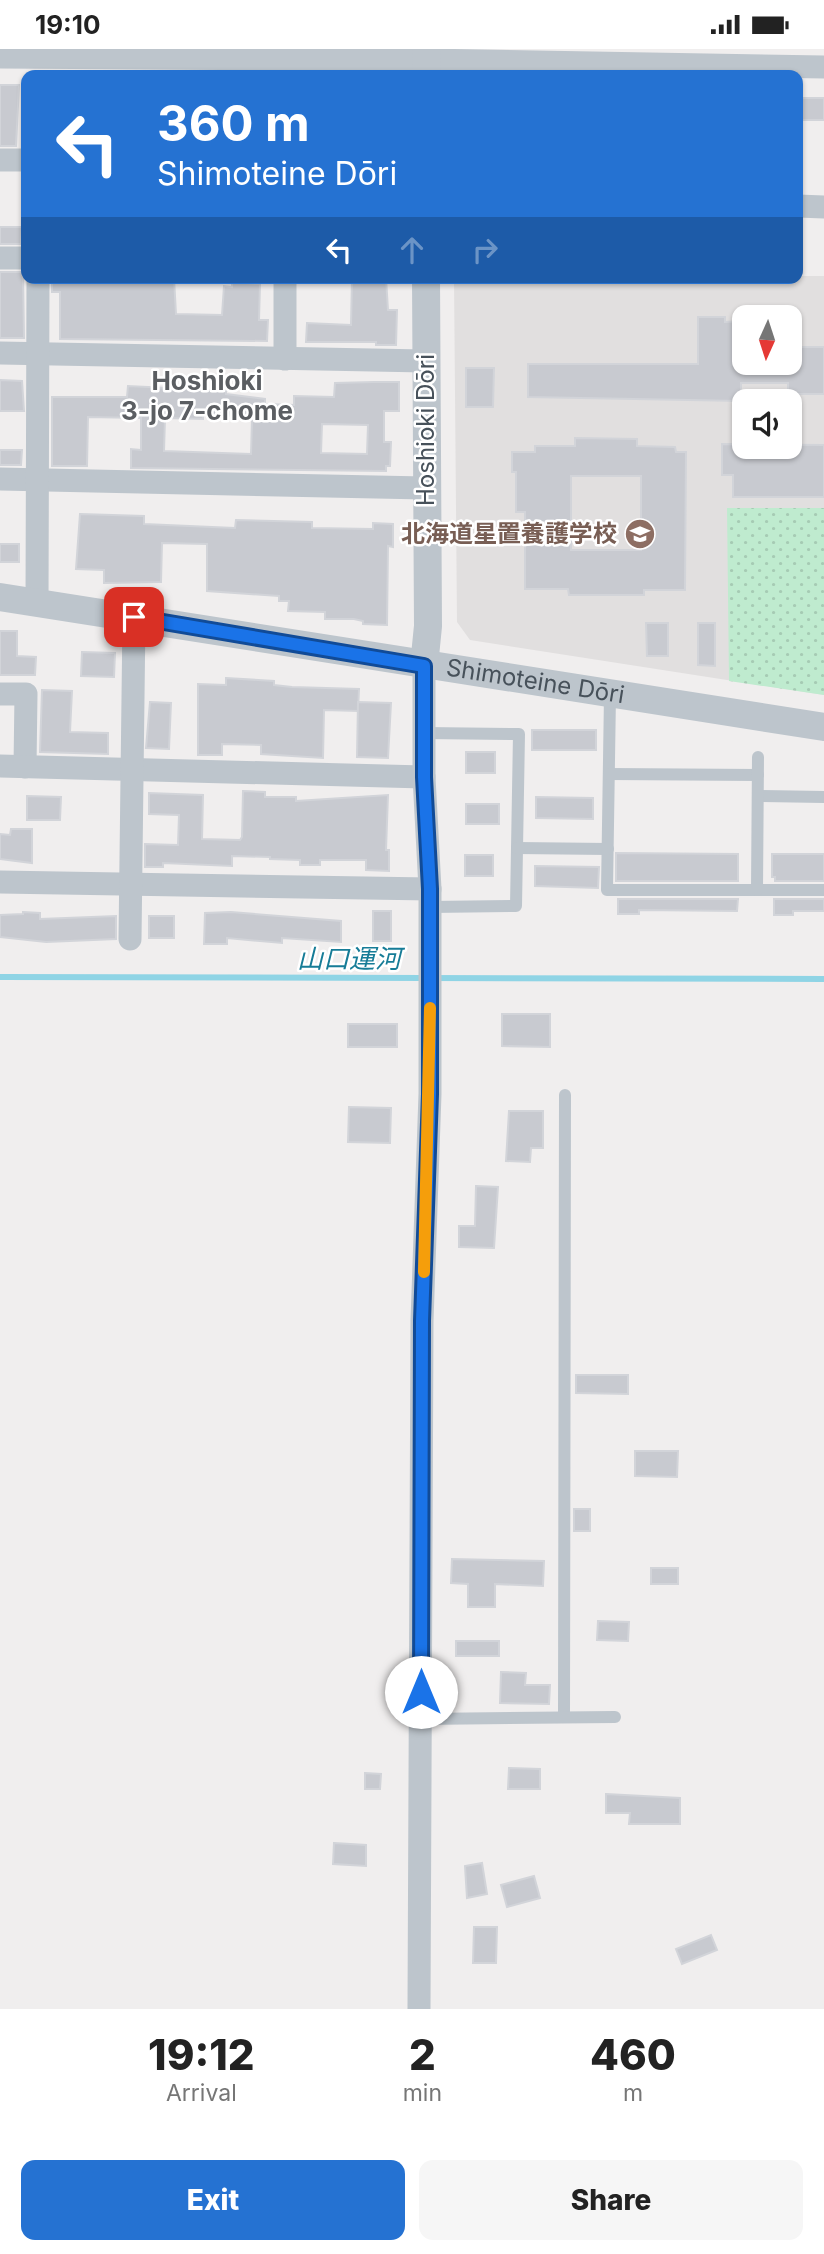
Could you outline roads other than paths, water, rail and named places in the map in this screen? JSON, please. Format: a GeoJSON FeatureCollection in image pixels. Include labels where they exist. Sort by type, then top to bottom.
{"type":"FeatureCollection","features":[{"type":"Feature","properties":{"kind":"street"},"geometry":{"type":"LineString","coordinates":[[0,57],[41,66],[426,61],[562,56],[659,70],[824,67]]}},
{"type":"Feature","properties":{"kind":"street"},"geometry":{"type":"LineString","coordinates":[[0,160],[21,160]]}},
{"type":"Feature","properties":{"kind":"street"},"geometry":{"type":"LineString","coordinates":[[803,206],[824,207]]}},
{"type":"Feature","properties":{"kind":"street"},"geometry":{"type":"LineString","coordinates":[[0,258],[21,258]]}},
{"type":"Feature","properties":{"kind":"street"},"geometry":{"type":"LineString","coordinates":[[37,603],[38,284]]}},
{"type":"Feature","properties":{"kind":"street"},"geometry":{"type":"LineString","coordinates":[[285,284],[285,359]]}},
{"type":"Feature","properties":{"kind":"street","name":"Hoshioki Dōri"},"geometry":{"type":"LineString","coordinates":[[424,666],[428,627],[425,488],[426,284]]}},
{"type":"Feature","properties":{"kind":"street"},"geometry":{"type":"LineString","coordinates":[[0,353],[425,361]]}},
{"type":"Feature","properties":{"kind":"street"},"geometry":{"type":"LineString","coordinates":[[0,479],[425,488]]}},
{"type":"Feature","properties":{"kind":"street","name":"Shimoteine Dōri"},"geometry":{"type":"LineString","coordinates":[[0,597],[824,727]]}},
{"type":"Feature","properties":{"kind":"street"},"geometry":{"type":"LineString","coordinates":[[130,939],[134,617]]}},
{"type":"Feature","properties":{"kind":"street"},"geometry":{"type":"LineString","coordinates":[[419,2009],[422,1321],[430,1094],[430,898],[424,777],[424,666]]}},
{"type":"Feature","properties":{"kind":"street"},"geometry":{"type":"LineString","coordinates":[[0,694],[26,694],[25,767]]}},
{"type":"Feature","properties":{"kind":"street"},"geometry":{"type":"LineString","coordinates":[[0,766],[424,777]]}},
{"type":"Feature","properties":{"kind":"street"},"geometry":{"type":"LineString","coordinates":[[0,882],[130,884],[430,898]]}},
{"type":"Feature","properties":{"kind":"lane"},"geometry":{"type":"LineString","coordinates":[[610,695],[607,890],[824,890]]}},
{"type":"Feature","properties":{"kind":"lane"},"geometry":{"type":"LineString","coordinates":[[424,733],[519,734],[516,906],[430,898]]}},
{"type":"Feature","properties":{"kind":"lane"},"geometry":{"type":"LineString","coordinates":[[757,890],[758,757]]}},
{"type":"Feature","properties":{"kind":"lane"},"geometry":{"type":"LineString","coordinates":[[609,774],[758,775]]}},
{"type":"Feature","properties":{"kind":"lane"},"geometry":{"type":"LineString","coordinates":[[758,796],[824,797]]}},
{"type":"Feature","properties":{"kind":"lane"},"geometry":{"type":"LineString","coordinates":[[517,848],[608,849]]}},
{"type":"Feature","properties":{"kind":"lane"},"geometry":{"type":"LineString","coordinates":[[564,1717],[565,1095]]}},
{"type":"Feature","properties":{"kind":"lane"},"geometry":{"type":"LineString","coordinates":[[421,1719],[615,1717]]}},
{"type":"Feature","properties":{"kind":"waterway","name":"山口運河"},"geometry":{"type":"LineString","coordinates":[[0,977],[824,979]]}},
{"type":"Feature","properties":{"kind":"place","name":"北海道星置養護学校"},"geometry":{"type":"Point","coordinates":[640,534]}},
{"type":"Feature","properties":{"kind":"district","name":"Hoshioki 3-jo 7-chome"},"geometry":{"type":"Point","coordinates":[207,396]}}]}
